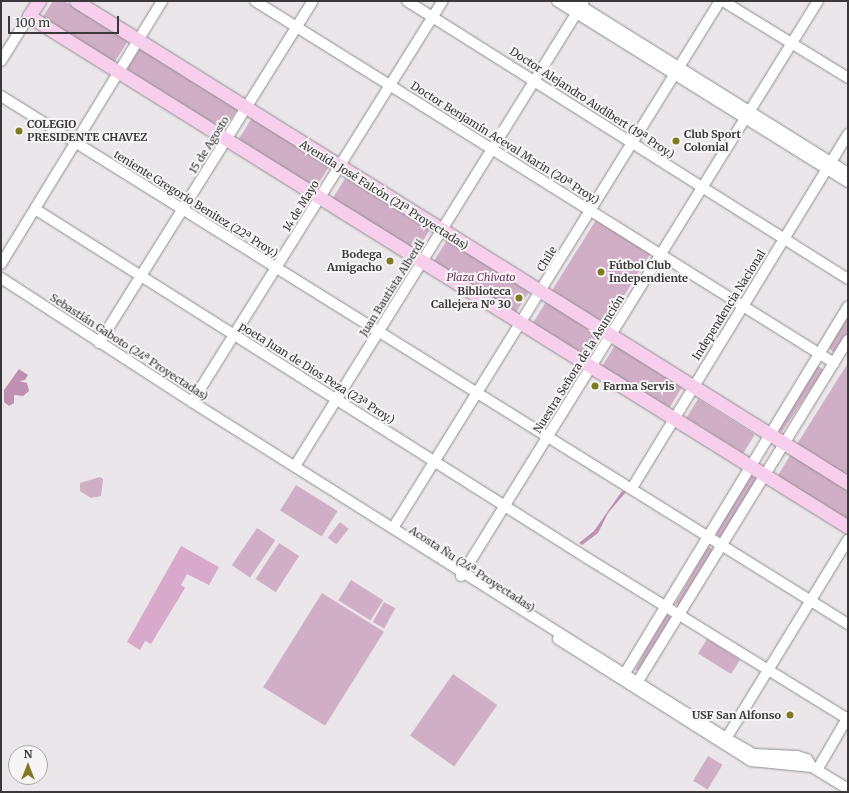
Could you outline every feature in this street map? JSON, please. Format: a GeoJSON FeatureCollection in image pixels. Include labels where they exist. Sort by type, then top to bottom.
{"type":"FeatureCollection","features":[{"type":"Feature","properties":{"kind":"main road"},"geometry":{"type":"LineString","coordinates":[[39,1],[29,16],[848,527]]}},
{"type":"Feature","properties":{"kind":"main road","name":"Avenida José Falcón (21ª Proyectadas)"},"geometry":{"type":"LineString","coordinates":[[76,1],[610,336],[848,483]]}},
{"type":"Feature","properties":{"kind":"street"},"geometry":{"type":"LineString","coordinates":[[1,264],[162,1]]}},
{"type":"Feature","properties":{"kind":"street","name":"Doctor Benjamín Aceval Marin (20ª Proy.)"},"geometry":{"type":"LineString","coordinates":[[255,1],[834,363]]}},
{"type":"Feature","properties":{"kind":"street","name":"15 de Agosto"},"geometry":{"type":"LineString","coordinates":[[99,343],[313,1]]}},
{"type":"Feature","properties":{"kind":"street","name":"Doctor Alejandro Audibert (19ª Proy.)"},"geometry":{"type":"LineString","coordinates":[[407,1],[848,279]]}},
{"type":"Feature","properties":{"kind":"street","name":"14 de Mayo"},"geometry":{"type":"LineString","coordinates":[[192,402],[340,167],[442,1]]}},
{"type":"Feature","properties":{"kind":"street"},"geometry":{"type":"LineString","coordinates":[[557,1],[579,5],[677,71],[829,166],[848,182]]}},
{"type":"Feature","properties":{"kind":"street"},"geometry":{"type":"LineString","coordinates":[[722,1],[848,78]]}},
{"type":"Feature","properties":{"kind":"street","name":"Chile"},"geometry":{"type":"LineString","coordinates":[[395,530],[435,462],[677,71],[722,1]]}},
{"type":"Feature","properties":{"kind":"street","name":"Nuestra Señora de la Asunción"},"geometry":{"type":"LineString","coordinates":[[462,574],[818,1]]}},
{"type":"Feature","properties":{"kind":"street","name":"Juan Bautista Alberdi"},"geometry":{"type":"LineString","coordinates":[[296,466],[535,81],[579,5]]}},
{"type":"Feature","properties":{"kind":"street"},"geometry":{"type":"LineString","coordinates":[[1,61],[29,16]]}},
{"type":"Feature","properties":{"kind":"street","name":"teniente Gregorio Benitez (22ª Proy.)"},"geometry":{"type":"LineString","coordinates":[[1,96],[848,624]]}},
{"type":"Feature","properties":{"kind":"street","name":"Independencia Nacional"},"geometry":{"type":"LineString","coordinates":[[632,488],[848,134]]}},
{"type":"Feature","properties":{"kind":"street"},"geometry":{"type":"LineString","coordinates":[[829,166],[848,173]]}},
{"type":"Feature","properties":{"kind":"street","name":"poeta Juan de Dios Peza (23ª Proy.)"},"geometry":{"type":"LineString","coordinates":[[35,209],[587,558],[666,605],[848,718]]}},
{"type":"Feature","properties":{"kind":"street","name":"Sebastián Gaboto (24ª Proyectadas)"},"geometry":{"type":"LineString","coordinates":[[1,278],[99,343],[244,435],[296,466]]}},
{"type":"Feature","properties":{"kind":"street"},"geometry":{"type":"LineString","coordinates":[[623,676],[848,306]]}},
{"type":"Feature","properties":{"kind":"street"},"geometry":{"type":"LineString","coordinates":[[635,685],[848,340]]}},
{"type":"Feature","properties":{"kind":"street"},"geometry":{"type":"LineString","coordinates":[[296,466],[395,530]]}},
{"type":"Feature","properties":{"kind":"street","name":"Acosta Ñu (24ª Proyectadas)"},"geometry":{"type":"LineString","coordinates":[[395,530],[724,741],[751,761],[761,764],[814,769],[848,789]]}},
{"type":"Feature","properties":{"kind":"street"},"geometry":{"type":"LineString","coordinates":[[724,741],[848,540]]}},
{"type":"Feature","properties":{"kind":"street"},"geometry":{"type":"LineString","coordinates":[[814,769],[848,718]]}},
{"type":"Feature","properties":{"kind":"green space"},"geometry":{"type":"Polygon","coordinates":[[[53,1],[64,1],[128,41],[114,63],[42,18],[53,1]]]}},
{"type":"Feature","properties":{"kind":"green space"},"geometry":{"type":"Polygon","coordinates":[[[140,48],[238,109],[224,130],[127,69],[140,48]]]}},
{"type":"Feature","properties":{"kind":"green space"},"geometry":{"type":"Polygon","coordinates":[[[252,118],[329,166],[315,188],[238,140],[252,118]]]}},
{"type":"Feature","properties":{"kind":"green space"},"geometry":{"type":"Polygon","coordinates":[[[346,177],[430,229],[417,251],[333,198],[346,177]]]}},
{"type":"Feature","properties":{"kind":"green space","name":"Fútbol Club Independiente"},"geometry":{"type":"Polygon","coordinates":[[[596,220],[650,254],[606,324],[552,290],[596,220]]]}},
{"type":"Feature","properties":{"kind":"green space","name":"Plaza Chivato"},"geometry":{"type":"Polygon","coordinates":[[[447,240],[529,291],[516,313],[434,261],[447,240]]]}},
{"type":"Feature","properties":{"kind":"green space"},"geometry":{"type":"Polygon","coordinates":[[[546,302],[599,335],[585,357],[532,324],[546,302]]]}},
{"type":"Feature","properties":{"kind":"green space"},"geometry":{"type":"Polygon","coordinates":[[[848,314],[848,332],[838,349],[833,352],[829,348],[830,344],[848,314]]]}},
{"type":"Feature","properties":{"kind":"green space"},"geometry":{"type":"Polygon","coordinates":[[[615,345],[683,386],[669,408],[602,367],[615,345]]]}},
{"type":"Feature","properties":{"kind":"green space"},"geometry":{"type":"Polygon","coordinates":[[[848,363],[848,476],[797,444],[848,363]]]}},
{"type":"Feature","properties":{"kind":"green space"},"geometry":{"type":"Polygon","coordinates":[[[818,366],[824,370],[782,432],[776,428],[818,366]]]}},
{"type":"Feature","properties":{"kind":"green space"},"geometry":{"type":"Polygon","coordinates":[[[698,399],[755,435],[743,453],[686,418],[698,399]]]}},
{"type":"Feature","properties":{"kind":"green space"},"geometry":{"type":"Polygon","coordinates":[[[791,454],[848,490],[848,521],[777,477],[791,454]]]}},
{"type":"Feature","properties":{"kind":"green space"},"geometry":{"type":"Polygon","coordinates":[[[751,475],[757,479],[721,537],[717,535],[716,531],[751,475]]]}},
{"type":"Feature","properties":{"kind":"green space"},"geometry":{"type":"Polygon","coordinates":[[[100,477],[103,479],[101,496],[91,498],[80,491],[80,483],[100,477]]]}},
{"type":"Feature","properties":{"kind":"green space"},"geometry":{"type":"Polygon","coordinates":[[[296,485],[338,511],[322,536],[280,510],[296,485]]]}},
{"type":"Feature","properties":{"kind":"green space"},"geometry":{"type":"Polygon","coordinates":[[[340,522],[349,529],[336,545],[328,538],[340,522]]]}},
{"type":"Feature","properties":{"kind":"green space"},"geometry":{"type":"Polygon","coordinates":[[[257,528],[275,540],[250,578],[232,565],[257,528]]]}},
{"type":"Feature","properties":{"kind":"green space"},"geometry":{"type":"Polygon","coordinates":[[[279,543],[299,556],[276,592],[256,579],[279,543]]]}},
{"type":"Feature","properties":{"kind":"green space"},"geometry":{"type":"Polygon","coordinates":[[[708,546],[714,550],[680,605],[675,604],[708,546]]]}},
{"type":"Feature","properties":{"kind":"green space"},"geometry":{"type":"Polygon","coordinates":[[[351,580],[383,600],[371,620],[338,600],[351,580]]]}},
{"type":"Feature","properties":{"kind":"green space"},"geometry":{"type":"Polygon","coordinates":[[[322,593],[384,632],[325,726],[263,687],[322,593]]]}},
{"type":"Feature","properties":{"kind":"green space"},"geometry":{"type":"Polygon","coordinates":[[[384,602],[395,608],[384,628],[373,622],[384,602]]]}},
{"type":"Feature","properties":{"kind":"green space"},"geometry":{"type":"Polygon","coordinates":[[[668,615],[672,618],[639,671],[635,670],[664,616],[668,615]]]}},
{"type":"Feature","properties":{"kind":"green space"},"geometry":{"type":"Polygon","coordinates":[[[707,639],[740,660],[731,674],[698,653],[707,639]]]}},
{"type":"Feature","properties":{"kind":"green space"},"geometry":{"type":"Polygon","coordinates":[[[453,674],[497,705],[454,766],[410,735],[453,674]]]}},
{"type":"Feature","properties":{"kind":"green space"},"geometry":{"type":"Polygon","coordinates":[[[708,756],[723,765],[708,790],[693,781],[708,756]]]}},
{"type":"Feature","properties":{"kind":"shaded area"},"geometry":{"type":"Polygon","coordinates":[[[19,369],[28,375],[25,380],[19,381],[27,383],[29,391],[23,396],[14,395],[14,403],[9,406],[4,402],[4,390],[19,369]]]}},
{"type":"Feature","properties":{"kind":"shaded area"},"geometry":{"type":"Polygon","coordinates":[[[622,491],[626,492],[608,513],[598,533],[582,545],[579,543],[594,531],[622,491]]]}},
{"type":"Feature","properties":{"kind":"shaded area"},"geometry":{"type":"Polygon","coordinates":[[[181,546],[219,567],[209,585],[187,574],[181,585],[185,588],[151,644],[145,641],[140,650],[127,642],[181,546]]]}},
{"type":"Feature","properties":{"kind":"place","name":"COLEGIO PRESIDENTE CHAVEZ"},"geometry":{"type":"Point","coordinates":[19,131]}},
{"type":"Feature","properties":{"kind":"place","name":"Club Sport Colonial"},"geometry":{"type":"Point","coordinates":[676,141]}},
{"type":"Feature","properties":{"kind":"place","name":"Bodega Amigacho"},"geometry":{"type":"Point","coordinates":[390,261]}},
{"type":"Feature","properties":{"kind":"place","name":"Fútbol Club Independiente"},"geometry":{"type":"Point","coordinates":[601,272]}},
{"type":"Feature","properties":{"kind":"place","name":"Biblioteca Callejera Nº 30"},"geometry":{"type":"Point","coordinates":[519,298]}},
{"type":"Feature","properties":{"kind":"place","name":"Farma Servis"},"geometry":{"type":"Point","coordinates":[595,386]}},
{"type":"Feature","properties":{"kind":"place","name":"USF San Alfonso"},"geometry":{"type":"Point","coordinates":[790,715]}}]}
